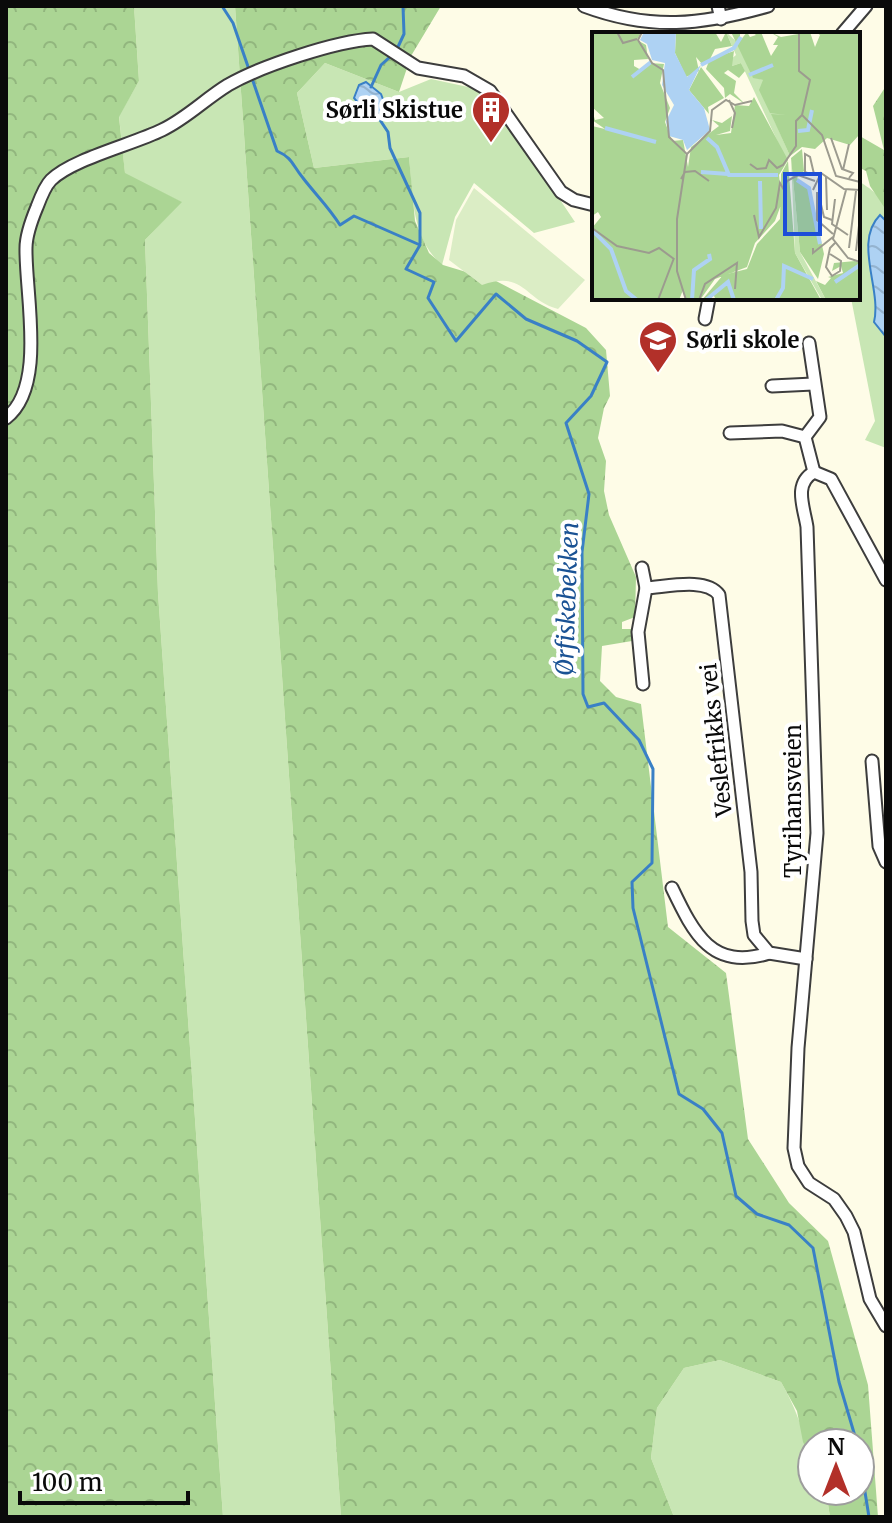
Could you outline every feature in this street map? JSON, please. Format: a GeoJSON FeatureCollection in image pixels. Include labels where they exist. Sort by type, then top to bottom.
{"type":"FeatureCollection","features":[{"type":"Feature","properties":{"kind":"street"},"geometry":{"type":"LineString","coordinates":[[584,6],[608,15],[684,25],[768,6]]}},
{"type":"Feature","properties":{"kind":"street"},"geometry":{"type":"LineString","coordinates":[[718,6],[721,19]]}},
{"type":"Feature","properties":{"kind":"street"},"geometry":{"type":"LineString","coordinates":[[844,32],[866,6]]}},
{"type":"Feature","properties":{"kind":"street"},"geometry":{"type":"LineString","coordinates":[[6,418],[15,411],[25,391],[30,370],[26,244],[38,205],[50,181],[76,165],[162,130],[249,76],[355,40],[373,39],[422,70],[464,76],[490,91],[561,192],[574,200],[592,204]]}},
{"type":"Feature","properties":{"kind":"street"},"geometry":{"type":"LineString","coordinates":[[705,319],[709,300]]}},
{"type":"Feature","properties":{"kind":"street"},"geometry":{"type":"LineString","coordinates":[[805,437],[820,417],[809,343]]}},
{"type":"Feature","properties":{"kind":"street"},"geometry":{"type":"LineString","coordinates":[[772,386],[813,384]]}},
{"type":"Feature","properties":{"kind":"street"},"geometry":{"type":"LineString","coordinates":[[730,433],[782,431],[805,437]]}},
{"type":"Feature","properties":{"kind":"street"},"geometry":{"type":"LineString","coordinates":[[805,437],[814,472],[831,479],[886,580]]}},
{"type":"Feature","properties":{"kind":"street","name":"Tyrihansveien"},"geometry":{"type":"LineString","coordinates":[[814,472],[803,480],[801,487],[807,527],[817,833],[793,1135],[798,1166],[809,1183],[834,1199],[854,1232],[870,1299],[886,1326]]}},
{"type":"Feature","properties":{"kind":"street"},"geometry":{"type":"LineString","coordinates":[[642,568],[646,588],[638,632],[643,684]]}},
{"type":"Feature","properties":{"kind":"street","name":"Veslefrikks vei"},"geometry":{"type":"LineString","coordinates":[[646,588],[700,585],[715,589],[719,595],[751,872],[752,921],[754,935],[769,953]]}},
{"type":"Feature","properties":{"kind":"street"},"geometry":{"type":"LineString","coordinates":[[872,761],[879,846],[886,862]]}},
{"type":"Feature","properties":{"kind":"street"},"geometry":{"type":"LineString","coordinates":[[672,888],[686,917],[706,945],[720,955],[753,958],[769,953],[806,959]]}},
{"type":"Feature","properties":{"kind":"green space"},"geometry":{"type":"Polygon","coordinates":[[[6,6],[134,6],[139,81],[119,117],[125,173],[182,202],[145,240],[158,593],[223,1517],[6,1517],[6,6]]]}},
{"type":"Feature","properties":{"kind":"green space"},"geometry":{"type":"Polygon","coordinates":[[[134,6],[235,6],[341,1517],[223,1517],[158,593],[145,240],[181,202],[125,174],[119,116],[139,81],[134,6]]]}},
{"type":"Feature","properties":{"kind":"green space"},"geometry":{"type":"Polygon","coordinates":[[[235,6],[441,6],[411,56],[399,92],[325,63],[297,93],[314,168],[409,157],[415,221],[429,253],[443,265],[496,281],[586,328],[606,350],[610,396],[604,408],[598,438],[606,461],[604,491],[609,515],[636,577],[635,617],[622,622],[622,629],[632,629],[632,641],[602,646],[600,681],[616,697],[641,704],[668,927],[726,973],[748,1139],[789,1203],[828,1241],[868,1385],[871,1427],[800,1427],[797,1411],[781,1382],[720,1360],[684,1368],[657,1408],[651,1458],[674,1517],[341,1517],[235,6]]]}},
{"type":"Feature","properties":{"kind":"green space"},"geometry":{"type":"Polygon","coordinates":[[[325,63],[399,92],[431,79],[482,90],[499,109],[575,222],[534,233],[474,183],[455,217],[442,265],[424,242],[415,216],[409,157],[314,168],[297,93],[325,63]]]}},
{"type":"Feature","properties":{"kind":"green space"},"geometry":{"type":"Polygon","coordinates":[[[886,86],[886,210],[870,186],[866,171],[860,168],[860,136],[884,150],[873,106],[886,86]]]}},
{"type":"Feature","properties":{"kind":"green space"},"geometry":{"type":"Polygon","coordinates":[[[860,182],[879,196],[887,214],[885,224],[867,247],[878,306],[874,322],[886,337],[886,448],[865,440],[875,421],[851,300],[860,300],[860,182]]]}},
{"type":"Feature","properties":{"kind":"green space"},"geometry":{"type":"Polygon","coordinates":[[[474,188],[585,280],[558,309],[537,299],[516,283],[496,281],[482,285],[449,260],[456,220],[474,188]]]}},
{"type":"Feature","properties":{"kind":"green space"},"geometry":{"type":"Polygon","coordinates":[[[720,1360],[781,1382],[801,1427],[796,1427],[796,1507],[828,1507],[830,1517],[674,1517],[651,1458],[657,1408],[684,1368],[720,1360]]]}},
{"type":"Feature","properties":{"kind":"green space"},"geometry":{"type":"Polygon","coordinates":[[[876,1491],[878,1517],[830,1517],[828,1507],[876,1507],[876,1491]]]}},
{"type":"Feature","properties":{"kind":"water"},"geometry":{"type":"Polygon","coordinates":[[[366,82],[381,94],[387,110],[383,115],[368,115],[354,98],[359,85],[366,82]]]}},
{"type":"Feature","properties":{"kind":"water"},"geometry":{"type":"Polygon","coordinates":[[[880,215],[886,221],[886,337],[874,322],[875,295],[868,252],[872,226],[880,215]]]}},
{"type":"Feature","properties":{"kind":"waterway","name":"Ørfiskebekken"},"geometry":{"type":"LineString","coordinates":[[222,6],[233,23],[277,151],[289,159],[340,225],[354,216],[420,245],[406,269],[434,282],[428,298],[456,341],[496,294],[526,319],[577,341],[607,362],[591,396],[566,423],[589,494],[582,552],[583,694],[588,707],[604,703],[639,740],[653,769],[652,863],[632,882],[633,908],[679,1094],[703,1109],[722,1133],[736,1196],[757,1214],[789,1225],[813,1248],[839,1382],[852,1427]]}},
{"type":"Feature","properties":{"kind":"waterway"},"geometry":{"type":"LineString","coordinates":[[397,49],[404,34],[403,6]]}},
{"type":"Feature","properties":{"kind":"waterway"},"geometry":{"type":"LineString","coordinates":[[371,87],[381,65],[392,55]]}},
{"type":"Feature","properties":{"kind":"waterway"},"geometry":{"type":"LineString","coordinates":[[378,117],[388,132],[390,148],[420,213],[420,243]]}},
{"type":"Feature","properties":{"kind":"waterway","name":"Ørfiskebekken"},"geometry":{"type":"LineString","coordinates":[[867,1507],[869,1517]]}},
{"type":"Feature","properties":{"kind":"place","name":"Sørli Skistue"},"geometry":{"type":"Point","coordinates":[491,144]}},
{"type":"Feature","properties":{"kind":"place","name":"Sørli skole"},"geometry":{"type":"Point","coordinates":[658,374]}}]}
